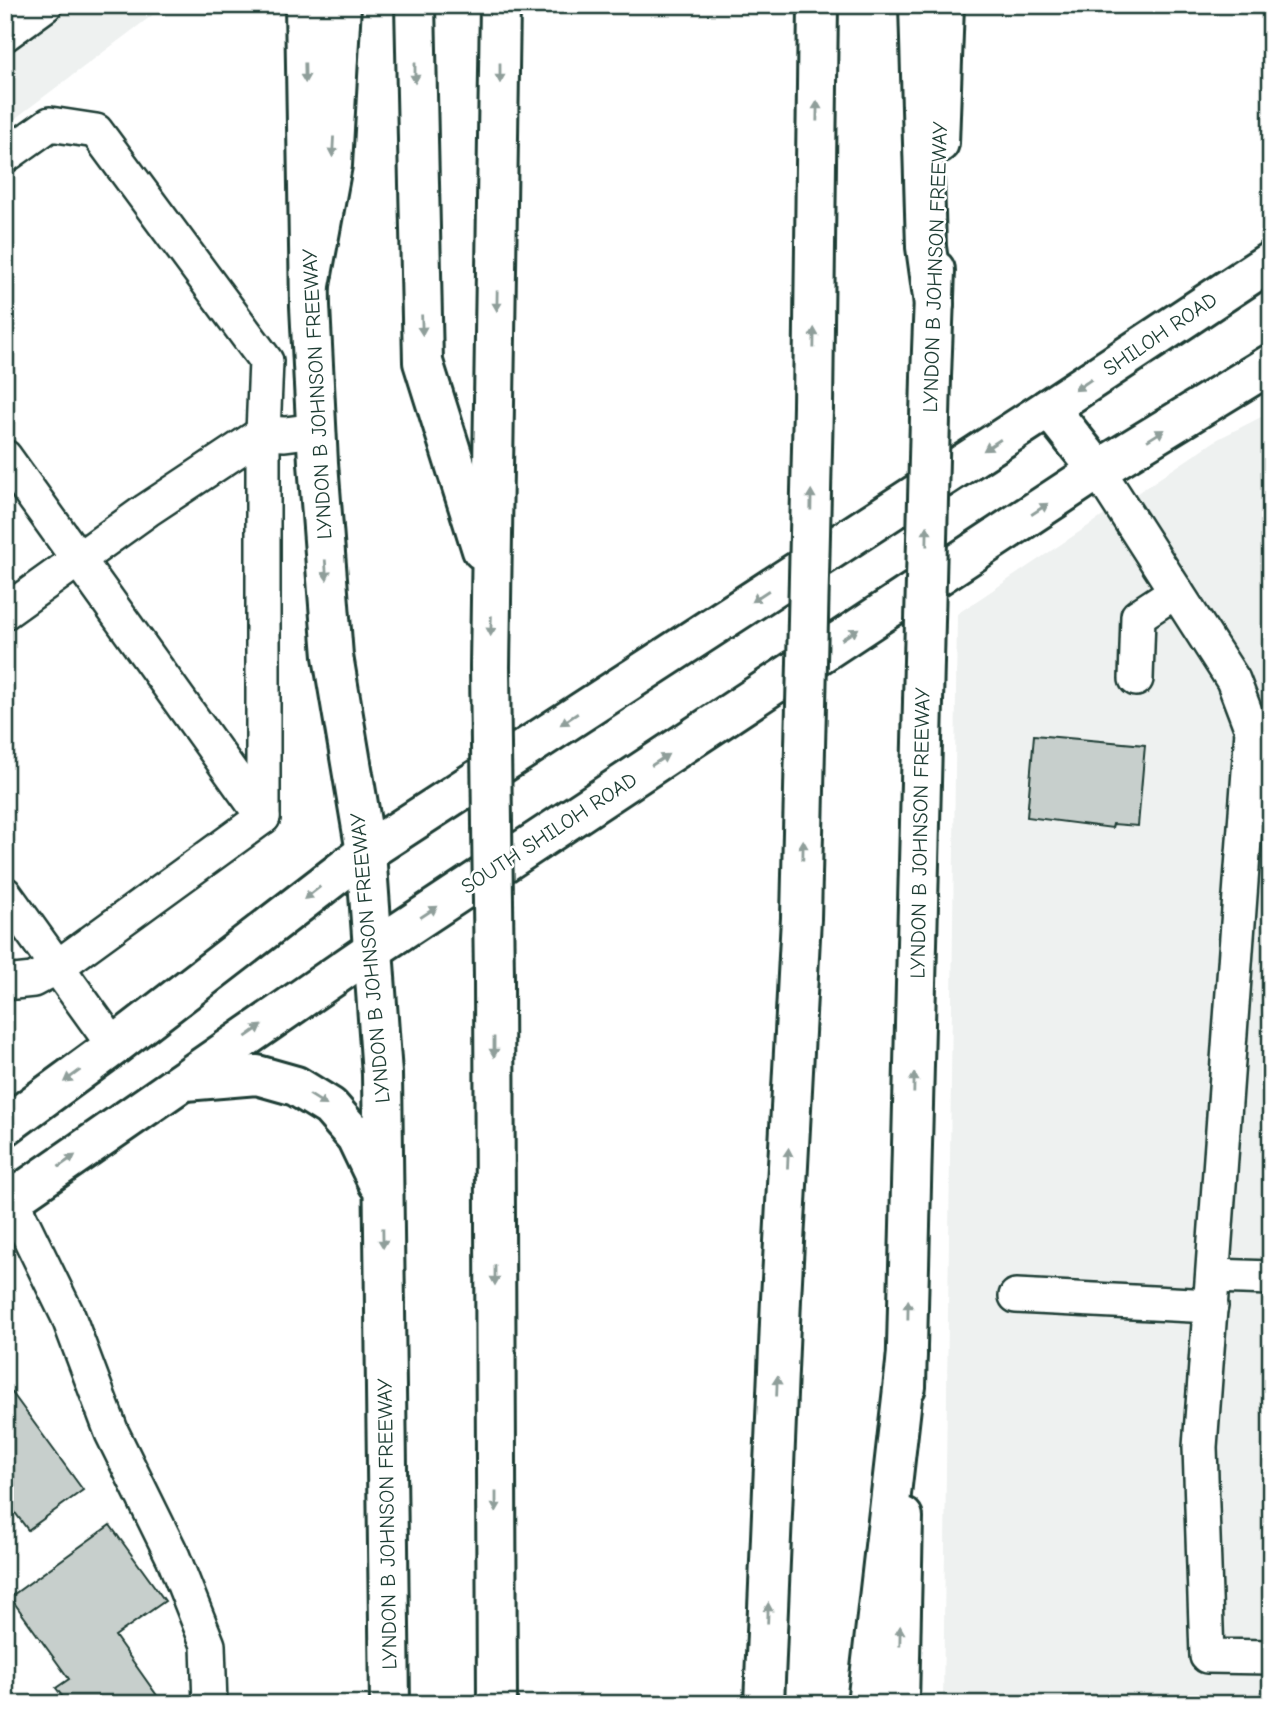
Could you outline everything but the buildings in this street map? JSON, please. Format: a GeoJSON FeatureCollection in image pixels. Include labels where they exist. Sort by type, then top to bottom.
{"type":"FeatureCollection","features":[{"type":"Feature","properties":{"kind":"main road","name":"LYNDON B JOHNSON FREEWAY"},"geometry":{"type":"LineString","coordinates":[[305,5],[310,285],[317,446],[333,656],[366,852],[382,1073],[390,1704]]}},
{"type":"Feature","properties":{"kind":"main road"},"geometry":{"type":"LineString","coordinates":[[310,285],[332,165],[341,5]]}},
{"type":"Feature","properties":{"kind":"main road"},"geometry":{"type":"LineString","coordinates":[[415,5],[415,115],[423,362],[492,580]]}},
{"type":"Feature","properties":{"kind":"main road"},"geometry":{"type":"LineString","coordinates":[[497,1704],[490,667],[500,5]]}},
{"type":"Feature","properties":{"kind":"main road"},"geometry":{"type":"LineString","coordinates":[[764,1693],[801,918],[813,406],[818,5]]}},
{"type":"Feature","properties":{"kind":"main road"},"geometry":{"type":"LineString","coordinates":[[919,5],[926,247],[934,304]]}},
{"type":"Feature","properties":{"kind":"main road","name":"LYNDON B JOHNSON FREEWAY"},"geometry":{"type":"LineString","coordinates":[[878,1698],[907,1354],[931,377],[944,5]]}},
{"type":"Feature","properties":{"kind":"main road","name":"SHILOH ROAD"},"geometry":{"type":"LineString","coordinates":[[1049,408],[1271,261]]}},
{"type":"Feature","properties":{"kind":"main road"},"geometry":{"type":"LineString","coordinates":[[5,1126],[114,1046],[366,852],[1049,408],[1098,470],[1271,364]]}},
{"type":"Feature","properties":{"kind":"main road","name":"SOUTH SHILOH ROAD"},"geometry":{"type":"LineString","coordinates":[[7,1198],[183,1081],[372,950],[1098,470]]}},
{"type":"Feature","properties":{"kind":"main road"},"geometry":{"type":"LineString","coordinates":[[183,1081],[257,1074],[296,1086],[330,1107],[356,1137],[382,1192]]}},
{"type":"Feature","properties":{"kind":"lane"},"geometry":{"type":"LineString","coordinates":[[5,34],[45,5]]}},
{"type":"Feature","properties":{"kind":"lane"},"geometry":{"type":"LineString","coordinates":[[5,156],[50,124],[96,131],[266,361],[263,433],[264,817]]}},
{"type":"Feature","properties":{"kind":"lane"},"geometry":{"type":"LineString","coordinates":[[5,612],[147,510],[263,433],[285,434],[317,446]]}},
{"type":"Feature","properties":{"kind":"lane"},"geometry":{"type":"LineString","coordinates":[[5,457],[264,817]]}},
{"type":"Feature","properties":{"kind":"lane"},"geometry":{"type":"LineString","coordinates":[[1098,470],[1233,680],[1252,730],[1200,1447],[1207,1656],[1271,1657]]}},
{"type":"Feature","properties":{"kind":"lane"},"geometry":{"type":"LineString","coordinates":[[1136,679],[1138,617],[1176,591]]}},
{"type":"Feature","properties":{"kind":"lane"},"geometry":{"type":"LineString","coordinates":[[5,983],[33,981],[57,967],[264,817]]}},
{"type":"Feature","properties":{"kind":"lane"},"geometry":{"type":"LineString","coordinates":[[5,894],[114,1046]]}},
{"type":"Feature","properties":{"kind":"lane"},"geometry":{"type":"LineString","coordinates":[[7,1198],[68,1316],[112,1433],[178,1569],[208,1645],[210,1704]]}},
{"type":"Feature","properties":{"kind":"lane"},"geometry":{"type":"LineString","coordinates":[[1016,1296],[1212,1291],[1271,1278]]}},
{"type":"Feature","properties":{"kind":"shaded area"},"geometry":{"type":"Polygon","coordinates":[[[5,5],[166,5],[5,126],[5,5]]]}},
{"type":"Feature","properties":{"kind":"shaded area"},"geometry":{"type":"Polygon","coordinates":[[[1267,414],[1271,419],[1271,1704],[943,1704],[957,614],[1218,439],[1267,414]]]}}]}
